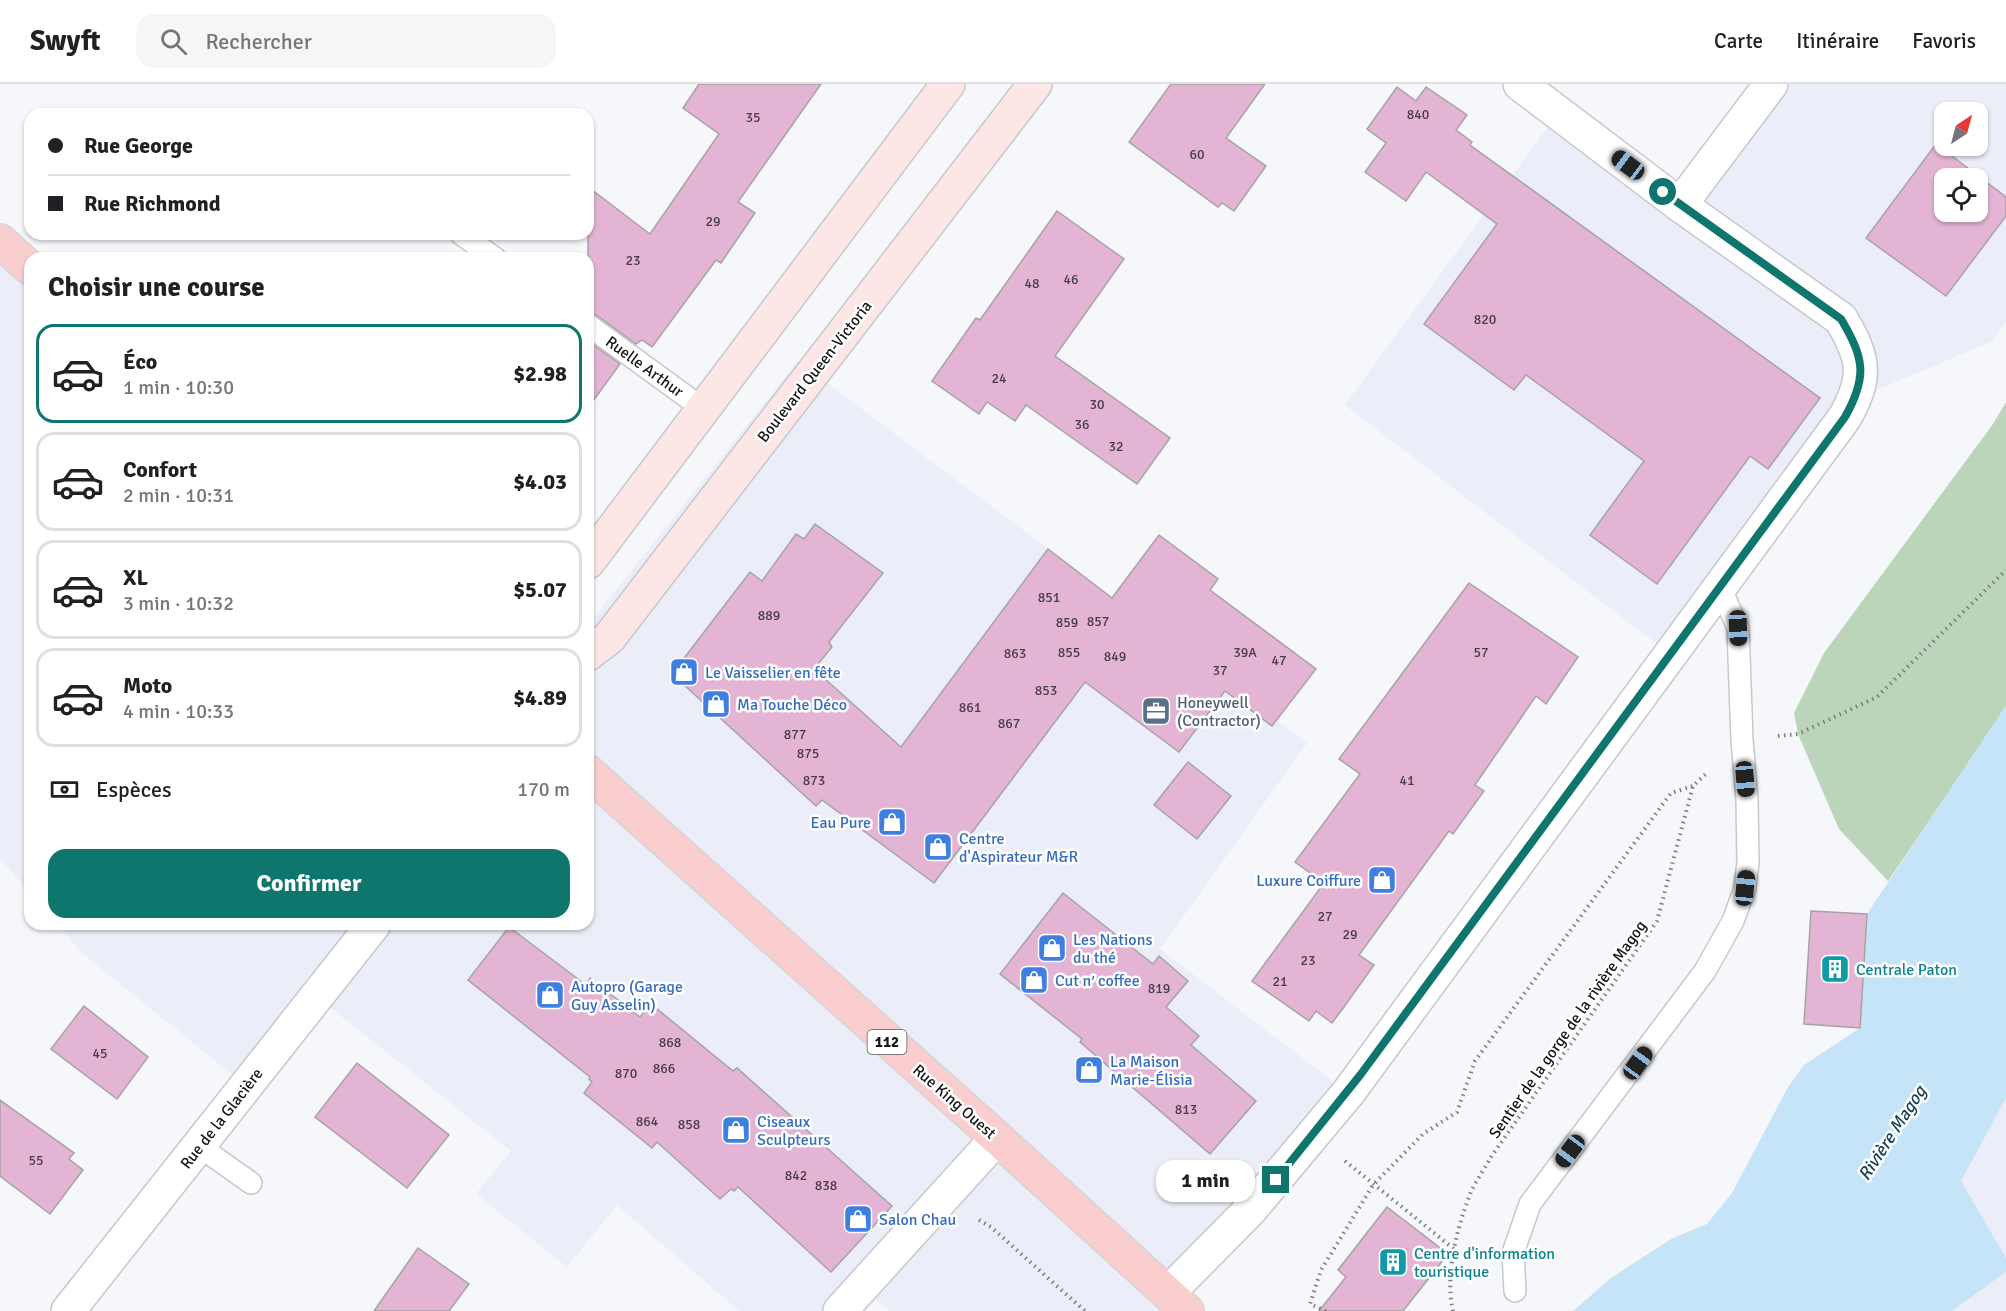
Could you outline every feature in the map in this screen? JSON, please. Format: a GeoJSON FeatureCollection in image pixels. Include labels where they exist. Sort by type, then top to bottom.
{"type":"FeatureCollection","features":[{"type":"Feature","properties":{"kind":"main road"},"geometry":{"type":"LineString","coordinates":[[0,241],[24,263]]}},
{"type":"Feature","properties":{"kind":"main road","name":"Rue King Ouest"},"geometry":{"type":"LineString","coordinates":[[594,777],[1177,1302]]}},
{"type":"Feature","properties":{"kind":"street"},"geometry":{"type":"LineString","coordinates":[[594,554],[948,84]]}},
{"type":"Feature","properties":{"kind":"street","name":"Boulevard Queen-Victoria"},"geometry":{"type":"LineString","coordinates":[[594,649],[609,638],[1035,84]]}},
{"type":"Feature","properties":{"kind":"street"},"geometry":{"type":"LineString","coordinates":[[1177,1302],[1348,1093],[1845,417],[1855,399],[1861,376],[1856,346],[1841,319],[1680,205],[1520,84]]}},
{"type":"Feature","properties":{"kind":"street"},"geometry":{"type":"LineString","coordinates":[[1680,205],[1771,84]]}},
{"type":"Feature","properties":{"kind":"street","name":"Rue de la Glacière"},"geometry":{"type":"LineString","coordinates":[[68,1311],[369,930]]}},
{"type":"Feature","properties":{"kind":"street"},"geometry":{"type":"LineString","coordinates":[[840,1311],[997,1138]]}},
{"type":"Feature","properties":{"kind":"lane"},"geometry":{"type":"LineString","coordinates":[[470,240],[486,252]]}},
{"type":"Feature","properties":{"kind":"lane","name":"Ruelle Arthur"},"geometry":{"type":"LineString","coordinates":[[594,329],[702,408]]}},
{"type":"Feature","properties":{"kind":"lane"},"geometry":{"type":"LineString","coordinates":[[1515,1291],[1512,1253],[1530,1204],[1705,971],[1733,921],[1745,888],[1748,861],[1747,799],[1742,740],[1738,628],[1719,587]]}},
{"type":"Feature","properties":{"kind":"lane"},"geometry":{"type":"LineString","coordinates":[[199,1146],[251,1183]]}},
{"type":"Feature","properties":{"kind":"path"},"geometry":{"type":"LineString","coordinates":[[1326,1311],[1310,1304],[1322,1270],[1373,1185],[1423,1134],[1457,1112],[1482,1051],[1671,793],[1693,786],[1742,740],[1798,734],[1877,697],[2006,570]]}},
{"type":"Feature","properties":{"kind":"path","name":"Sentier de la gorge de la rivière Magog"},"geometry":{"type":"LineString","coordinates":[[1453,1311],[1450,1298],[1454,1249],[1469,1196],[1491,1157],[1657,921],[1693,786]]}},
{"type":"Feature","properties":{"kind":"path"},"geometry":{"type":"LineString","coordinates":[[1373,1185],[1454,1249]]}},
{"type":"Feature","properties":{"kind":"path"},"geometry":{"type":"LineString","coordinates":[[942,1199],[991,1227],[1085,1311]]}},
{"type":"Feature","properties":{"kind":"shaded area"},"geometry":{"type":"Polygon","coordinates":[[[1771,84],[2006,84],[2006,322],[1991,342],[1855,399],[1670,654],[1345,405],[1558,113],[1680,204],[1771,84]]]}},
{"type":"Feature","properties":{"kind":"shaded area"},"geometry":{"type":"Polygon","coordinates":[[[0,259],[24,266],[24,886],[0,858],[0,259]]]}},
{"type":"Feature","properties":{"kind":"shaded area"},"geometry":{"type":"Polygon","coordinates":[[[798,361],[1307,743],[1160,949],[1348,1093],[1168,1293],[1187,1311],[890,1311],[861,1288],[840,1311],[739,1311],[617,1205],[567,1267],[476,1194],[511,1151],[317,997],[246,1086],[82,953],[62,930],[594,930],[594,617],[798,361]]]}},
{"type":"Feature","properties":{"kind":"shaded area"},"geometry":{"type":"Polygon","coordinates":[[[2006,1098],[2006,1258],[1960,1181],[2006,1098]]]}},
{"type":"Feature","properties":{"kind":"shaded area"},"geometry":{"type":"Polygon","coordinates":[[[2006,1272],[2006,1311],[1952,1311],[2006,1272]]]}},
{"type":"Feature","properties":{"kind":"green space"},"geometry":{"type":"Polygon","coordinates":[[[2006,402],[2006,708],[1888,881],[1839,829],[1798,734],[1794,713],[1824,653],[1993,424],[2006,402]]]}},
{"type":"Feature","properties":{"kind":"water","name":"Rivière Magog"},"geometry":{"type":"Polygon","coordinates":[[[2006,705],[2006,1098],[1961,1181],[2006,1258],[2006,1272],[1952,1311],[1573,1311],[1611,1278],[1671,1239],[1707,1224],[1732,1193],[1788,1087],[1804,1065],[1860,1028],[1867,914],[2006,705]]]}},
{"type":"Feature","properties":{"kind":"building"},"geometry":{"type":"Polygon","coordinates":[[[699,84],[821,84],[738,202],[755,213],[721,263],[716,260],[652,347],[642,340],[636,344],[594,314],[594,252],[588,252],[588,240],[594,240],[594,192],[650,234],[719,134],[683,108],[699,84]]]}},
{"type":"Feature","properties":{"kind":"building"},"geometry":{"type":"Polygon","coordinates":[[[1171,84],[1265,84],[1226,138],[1266,166],[1234,211],[1222,203],[1218,207],[1129,142],[1171,84]]]}},
{"type":"Feature","properties":{"kind":"building"},"geometry":{"type":"Polygon","coordinates":[[[1397,87],[1416,101],[1426,87],[1467,115],[1456,130],[1472,142],[1470,145],[1820,398],[1768,469],[1750,456],[1657,584],[1590,535],[1644,461],[1526,375],[1514,390],[1424,324],[1497,224],[1426,172],[1406,201],[1365,172],[1386,143],[1367,129],[1397,87]]]}},
{"type":"Feature","properties":{"kind":"building"},"geometry":{"type":"Polygon","coordinates":[[[1934,147],[1934,156],[1952,156],[1968,168],[1934,168],[1934,222],[1988,222],[1988,183],[2006,197],[2006,216],[1946,296],[1866,238],[1934,147]]]}},
{"type":"Feature","properties":{"kind":"building"},"geometry":{"type":"Polygon","coordinates":[[[1057,211],[1124,259],[1055,356],[1170,438],[1137,484],[1026,405],[1015,421],[987,402],[979,414],[932,381],[976,318],[980,320],[1057,211]]]}},
{"type":"Feature","properties":{"kind":"building"},"geometry":{"type":"Polygon","coordinates":[[[594,345],[620,364],[594,400],[594,345]]]}},
{"type":"Feature","properties":{"kind":"building"},"geometry":{"type":"Polygon","coordinates":[[[815,524],[883,573],[829,642],[832,647],[814,669],[901,747],[1048,549],[1112,598],[1159,535],[1218,579],[1210,590],[1316,669],[1272,726],[1225,691],[1179,752],[1085,682],[934,883],[822,800],[816,806],[672,674],[750,572],[762,581],[796,534],[804,539],[815,524]]]}},
{"type":"Feature","properties":{"kind":"building"},"geometry":{"type":"Polygon","coordinates":[[[1469,583],[1578,657],[1546,704],[1536,696],[1475,785],[1484,791],[1453,834],[1449,831],[1359,955],[1374,965],[1344,1007],[1332,1023],[1316,1011],[1309,1021],[1252,981],[1324,883],[1295,862],[1360,774],[1339,759],[1469,583]]]}},
{"type":"Feature","properties":{"kind":"building"},"geometry":{"type":"Polygon","coordinates":[[[1188,762],[1231,796],[1197,839],[1154,805],[1188,762]]]}},
{"type":"Feature","properties":{"kind":"building"},"geometry":{"type":"Polygon","coordinates":[[[1063,893],[1153,964],[1159,956],[1188,981],[1166,1007],[1199,1036],[1191,1045],[1256,1101],[1210,1154],[1080,1042],[1082,1039],[1000,974],[1063,893]]]}},
{"type":"Feature","properties":{"kind":"building","name":"Centrale Paton"},"geometry":{"type":"Polygon","coordinates":[[[1811,911],[1867,914],[1860,1028],[1804,1024],[1811,911]]]}},
{"type":"Feature","properties":{"kind":"building"},"geometry":{"type":"Polygon","coordinates":[[[507,930],[513,930],[586,985],[590,978],[640,1017],[651,1004],[733,1071],[737,1068],[892,1206],[831,1272],[738,1187],[734,1191],[731,1189],[720,1199],[657,1142],[652,1148],[584,1093],[592,1082],[590,1077],[468,980],[507,930]]]}},
{"type":"Feature","properties":{"kind":"building"},"geometry":{"type":"Polygon","coordinates":[[[84,1006],[148,1057],[117,1099],[51,1049],[84,1006]]]}},
{"type":"Feature","properties":{"kind":"building"},"geometry":{"type":"Polygon","coordinates":[[[357,1063],[449,1135],[407,1188],[315,1117],[357,1063]]]}},
{"type":"Feature","properties":{"kind":"building"},"geometry":{"type":"Polygon","coordinates":[[[0,1100],[74,1153],[69,1159],[83,1170],[50,1214],[0,1176],[0,1100]]]}},
{"type":"Feature","properties":{"kind":"building","name":"Centre d'information touristique"},"geometry":{"type":"Polygon","coordinates":[[[1387,1207],[1448,1254],[1403,1311],[1319,1311],[1346,1277],[1338,1270],[1387,1207]]]}},
{"type":"Feature","properties":{"kind":"building"},"geometry":{"type":"Polygon","coordinates":[[[418,1248],[469,1284],[449,1311],[374,1311],[418,1248]]]}},
{"type":"Feature","properties":{"kind":"place","name":"Le Vaisselier en fête"},"geometry":{"type":"Point","coordinates":[684,672]}},
{"type":"Feature","properties":{"kind":"place","name":"Ma Touche Déco"},"geometry":{"type":"Point","coordinates":[716,704]}},
{"type":"Feature","properties":{"kind":"place","name":"Honeywell (Contractor)"},"geometry":{"type":"Point","coordinates":[1156,711]}},
{"type":"Feature","properties":{"kind":"place","name":"Eau Pure"},"geometry":{"type":"Point","coordinates":[892,822]}},
{"type":"Feature","properties":{"kind":"place","name":"Centre d'Aspirateur M&R"},"geometry":{"type":"Point","coordinates":[938,847]}},
{"type":"Feature","properties":{"kind":"place","name":"Luxure Coiffure"},"geometry":{"type":"Point","coordinates":[1382,880]}},
{"type":"Feature","properties":{"kind":"place","name":"Les Nations du thé"},"geometry":{"type":"Point","coordinates":[1052,948]}},
{"type":"Feature","properties":{"kind":"place","name":"Centrale Paton"},"geometry":{"type":"Point","coordinates":[1835,969]}},
{"type":"Feature","properties":{"kind":"place","name":"Cut n′ coffee"},"geometry":{"type":"Point","coordinates":[1034,980]}},
{"type":"Feature","properties":{"kind":"place","name":"Autopro (Garage Guy Asselin)"},"geometry":{"type":"Point","coordinates":[550,995]}},
{"type":"Feature","properties":{"kind":"place","name":"La Maison Marie-Élisia"},"geometry":{"type":"Point","coordinates":[1089,1070]}},
{"type":"Feature","properties":{"kind":"place","name":"Ciseaux Sculpteurs"},"geometry":{"type":"Point","coordinates":[736,1130]}},
{"type":"Feature","properties":{"kind":"place","name":"Salon Chau"},"geometry":{"type":"Point","coordinates":[858,1219]}},
{"type":"Feature","properties":{"kind":"place","name":"Centre d'information touristique"},"geometry":{"type":"Point","coordinates":[1393,1262]}},
{"type":"Feature","properties":{"kind":"route"},"geometry":{"type":"LineString","coordinates":[[1276,1180],[1348,1093],[1845,417],[1855,399],[1861,376],[1856,346],[1841,319],[1663,192]]}}]}
